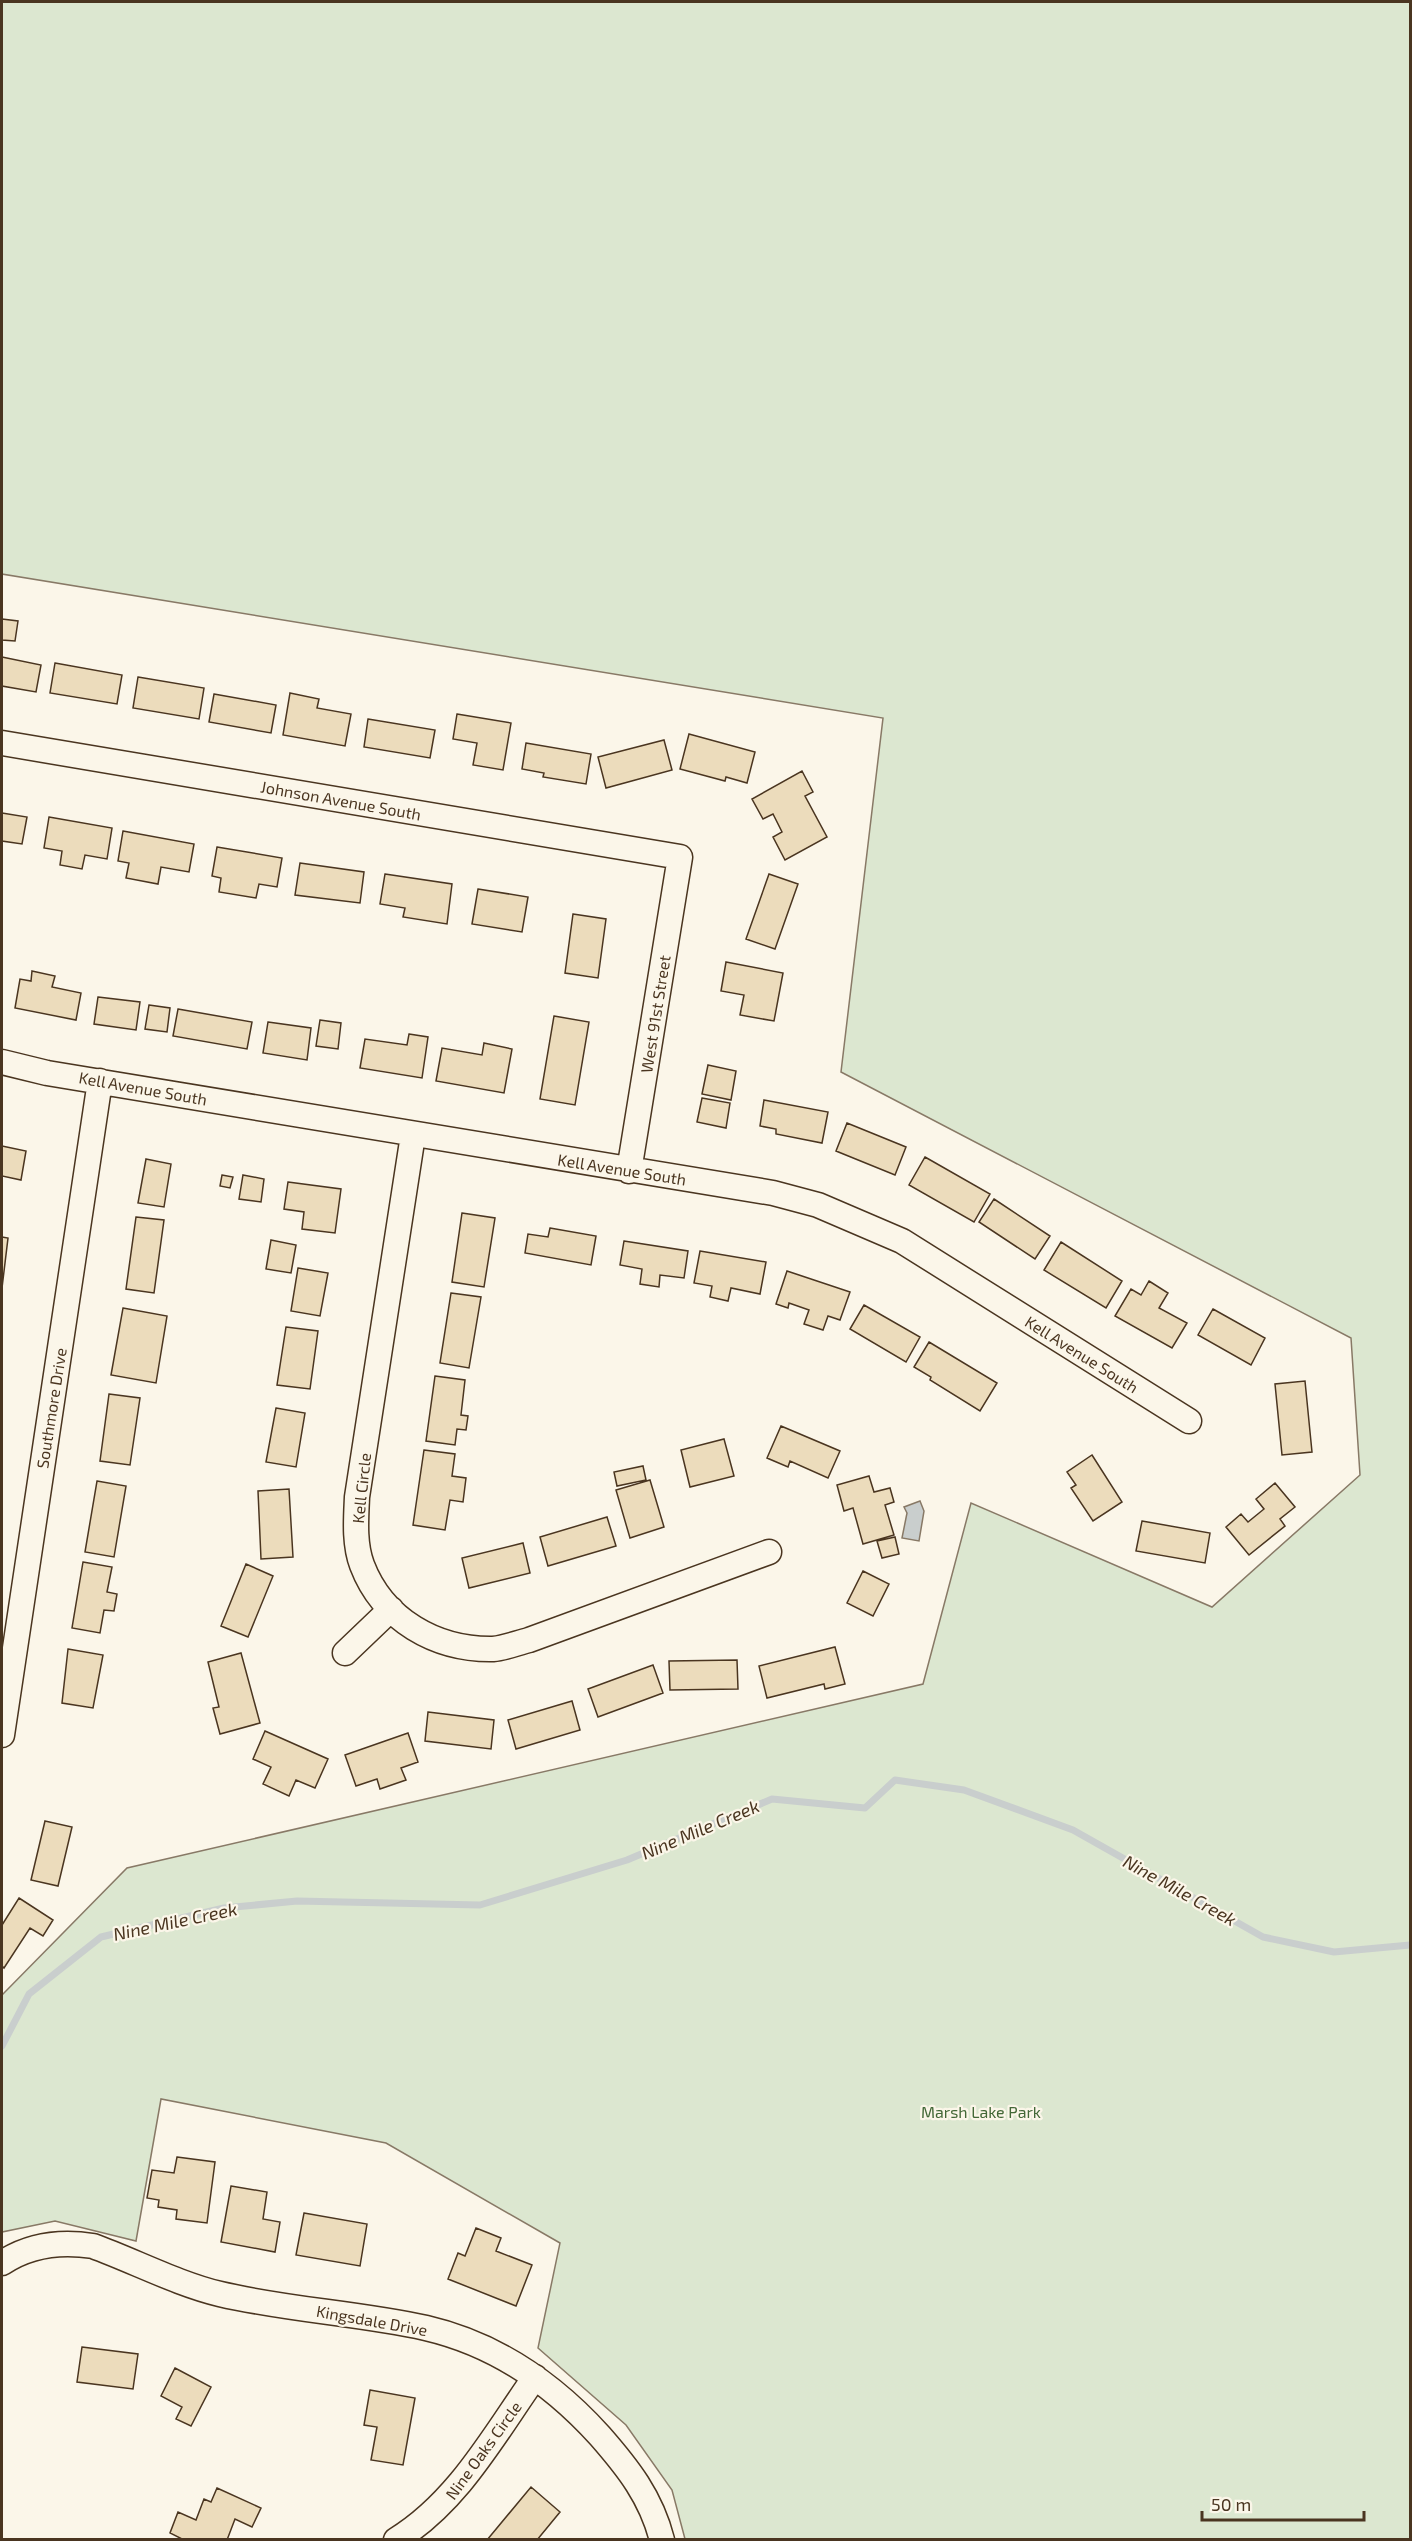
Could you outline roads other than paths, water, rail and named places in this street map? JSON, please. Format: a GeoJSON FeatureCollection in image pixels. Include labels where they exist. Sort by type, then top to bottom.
{"type":"FeatureCollection","features":[{"type":"Feature","properties":{"kind":"street","name":"Johnson Avenue South"},"geometry":{"type":"LineString","coordinates":[[2,743],[680,857]]}},
{"type":"Feature","properties":{"kind":"street","name":"West 91st Street"},"geometry":{"type":"LineString","coordinates":[[629,1171],[680,857]]}},
{"type":"Feature","properties":{"kind":"street","name":"Kell Avenue South"},"geometry":{"type":"LineString","coordinates":[[2,1062],[413,1135],[773,1193],[818,1205],[861,1221],[902,1241],[1189,1421]]}},
{"type":"Feature","properties":{"kind":"street","name":"Southmore Drive"},"geometry":{"type":"LineString","coordinates":[[2,1735],[100,1081]]}},
{"type":"Feature","properties":{"kind":"street","name":"Kell Circle"},"geometry":{"type":"LineString","coordinates":[[413,1135],[357,1508],[356,1532],[362,1564],[378,1594],[400,1620],[429,1638],[462,1647],[495,1649],[529,1640],[769,1552]]}},
{"type":"Feature","properties":{"kind":"street"},"geometry":{"type":"LineString","coordinates":[[345,1653],[391,1609]]}},
{"type":"Feature","properties":{"kind":"street","name":"Kingsdale Drive"},"geometry":{"type":"LineString","coordinates":[[2,2263],[14,2255],[42,2246],[73,2243],[93,2246],[218,2293],[427,2328],[473,2343],[517,2364],[556,2392],[624,2464],[643,2489],[656,2516],[662,2540]]}},
{"type":"Feature","properties":{"kind":"street","name":"Nine Oaks Circle"},"geometry":{"type":"LineString","coordinates":[[396,2540],[416,2528],[445,2503],[535,2377]]}},
{"type":"Feature","properties":{"kind":"waterway","name":"Nine Mile Creek"},"geometry":{"type":"LineString","coordinates":[[2,2046],[29,1994],[101,1937],[224,1908],[297,1901],[480,1905],[627,1860],[772,1799],[865,1808],[895,1780],[964,1790],[1073,1830],[1263,1937],[1334,1952],[1410,1945]]}},
{"type":"Feature","properties":{"kind":"park label","name":"Marsh Lake Park"},"geometry":{"type":"Point","coordinates":[981,2111]}}]}
